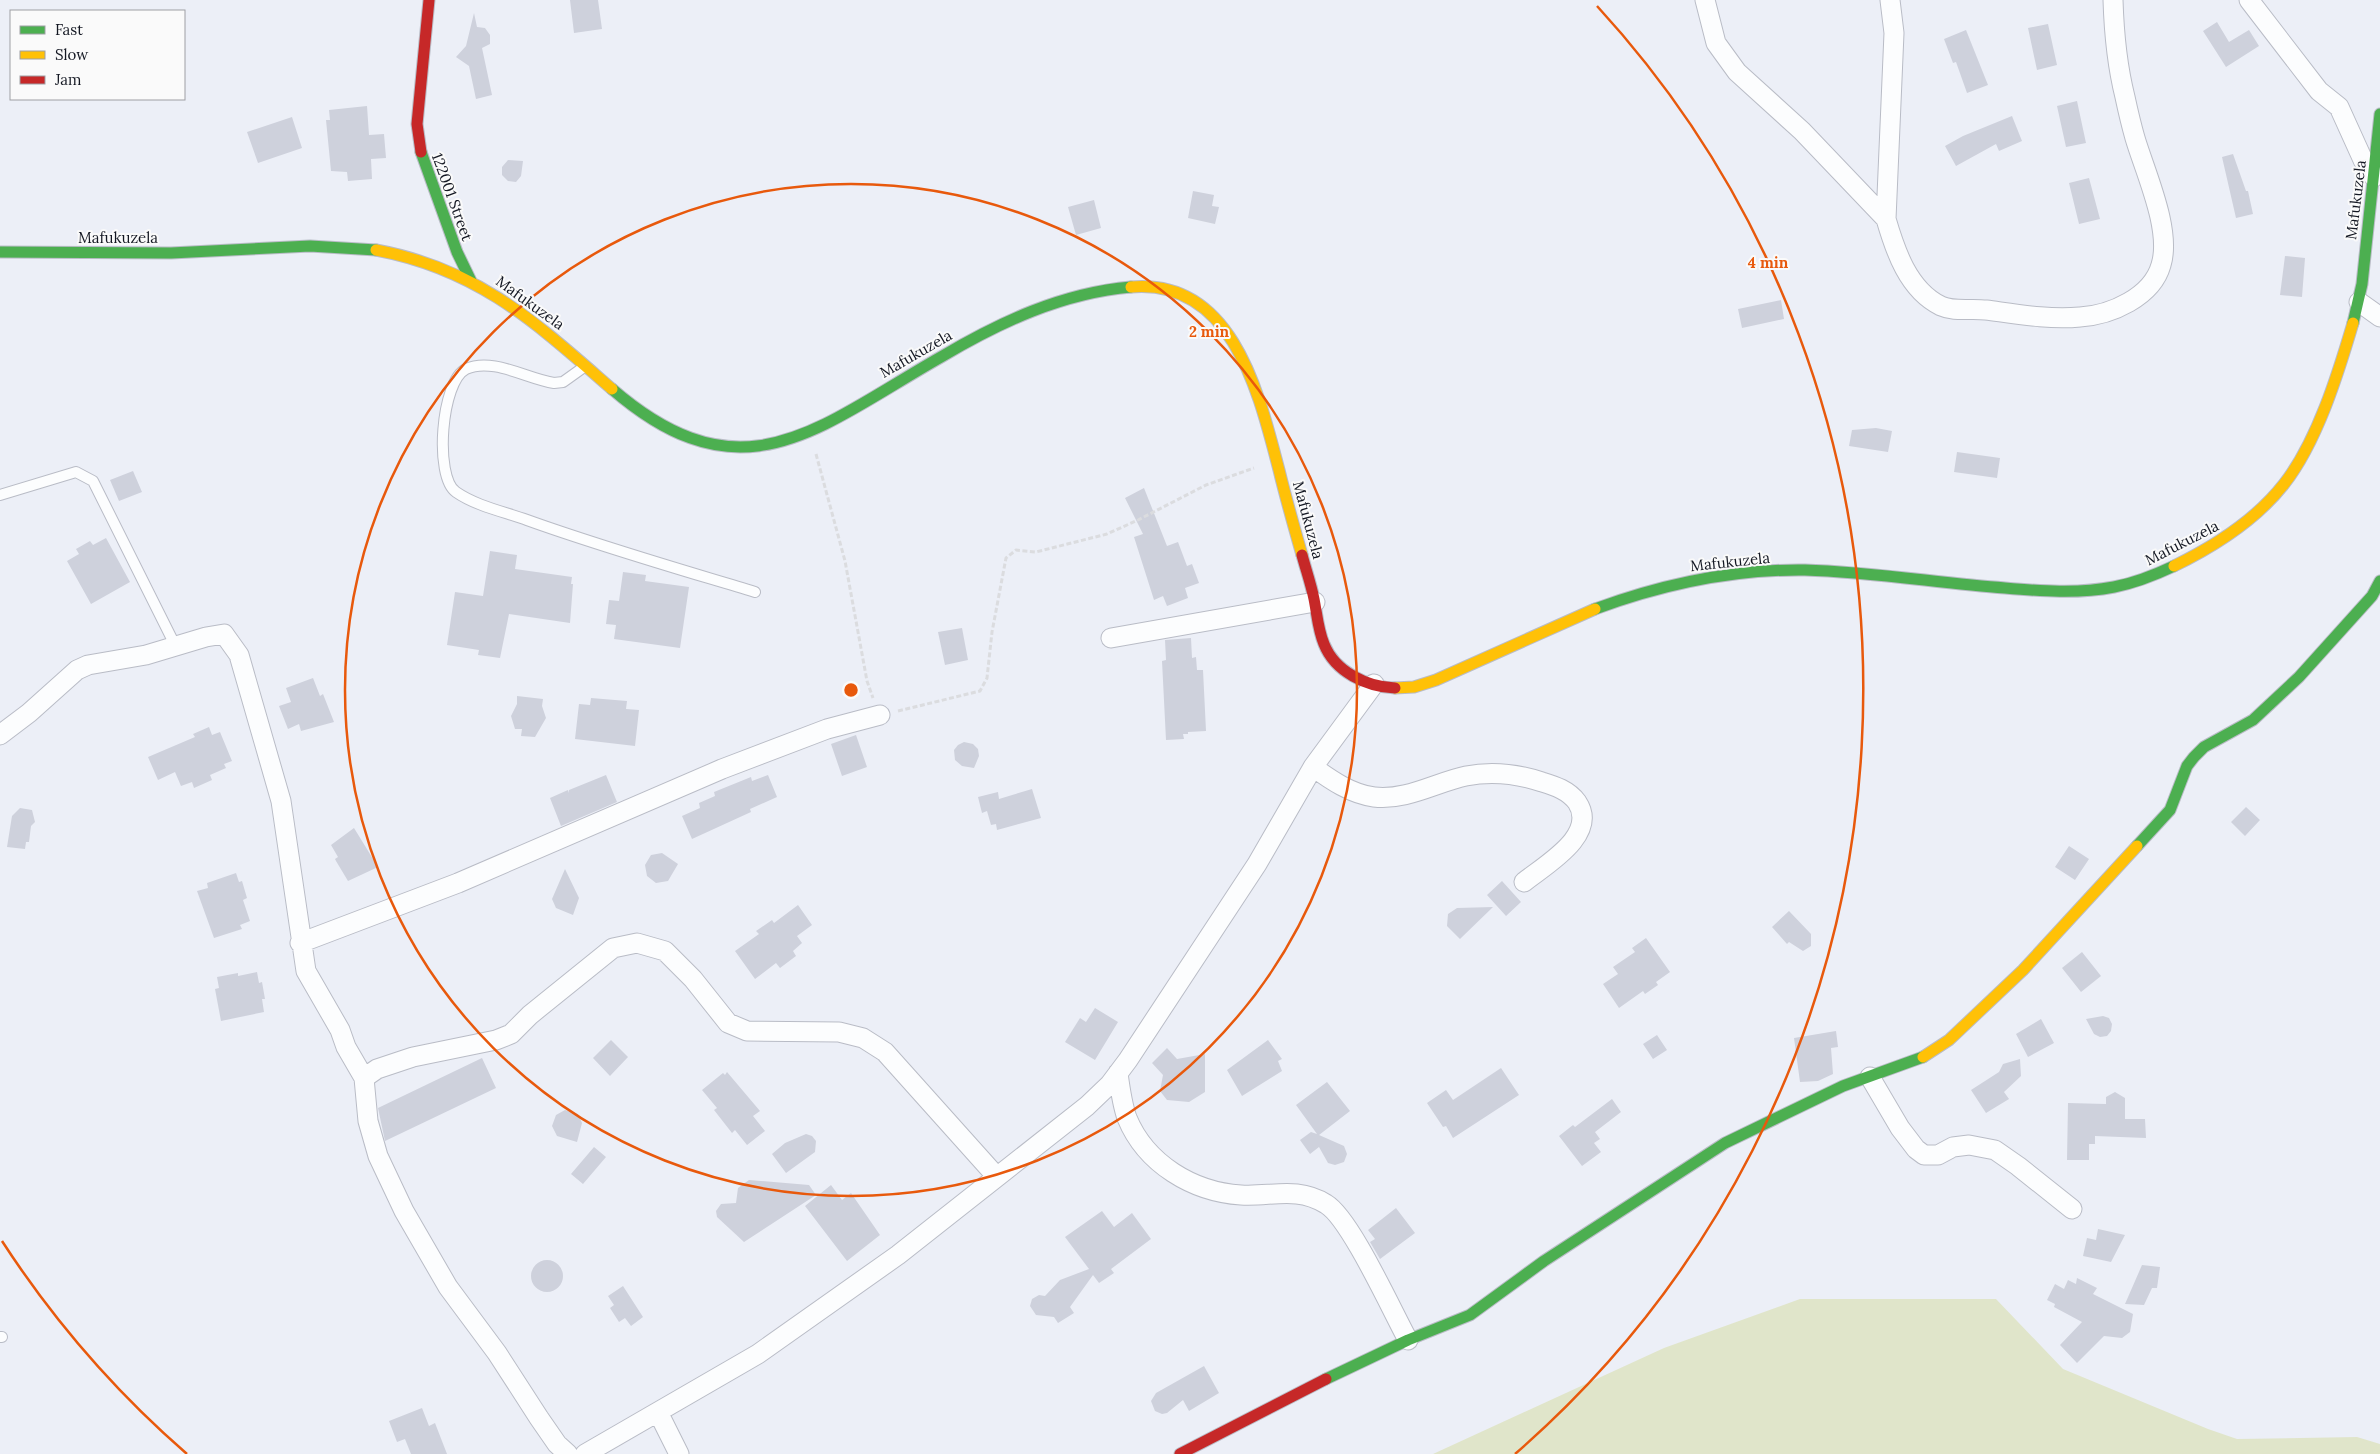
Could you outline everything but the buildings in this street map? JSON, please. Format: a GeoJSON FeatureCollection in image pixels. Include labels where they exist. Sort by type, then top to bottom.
{"type":"FeatureCollection","features":[{"type":"Feature","properties":{"kind":"main road","name":"122001 Street"},"geometry":{"type":"LineString","coordinates":[[429,0],[417,124],[420,150],[457,252],[471,281]]}},
{"type":"Feature","properties":{"kind":"main road","name":"Mafukuzela"},"geometry":{"type":"LineString","coordinates":[[0,252],[170,253],[332,244],[375,250],[428,262],[500,296],[553,337],[624,401],[668,429],[694,439],[724,446],[750,447],[774,445],[826,426],[951,350],[1022,316],[1065,299],[1111,287],[1148,286],[1182,294],[1202,306],[1234,342],[1257,396],[1315,602],[1325,649],[1340,666],[1362,681],[1387,688],[1408,688],[1436,680],[1566,620],[1636,594],[1705,576],[1754,571],[1822,571],[1992,587],[2073,591],[2115,587],[2158,574],[2222,541],[2284,485],[2305,450],[2324,408],[2359,302],[2380,114]]}},
{"type":"Feature","properties":{"kind":"main road"},"geometry":{"type":"LineString","coordinates":[[1180,1454],[1305,1389],[1408,1340],[1470,1315],[1544,1261],[1725,1143],[1843,1086],[1923,1057],[1949,1040],[2024,970],[2115,868],[2158,825],[2170,810],[2187,766],[2194,756],[2204,747],[2253,720],[2337,635],[2372,596],[2380,582]]}},
{"type":"Feature","properties":{"kind":"street"},"geometry":{"type":"LineString","coordinates":[[1705,0],[1716,43],[1737,72],[1802,132],[1886,219]]}},
{"type":"Feature","properties":{"kind":"street"},"geometry":{"type":"LineString","coordinates":[[1890,0],[1894,33],[1886,219],[1894,247],[1912,281],[1941,306],[2035,316],[2080,317],[2106,312],[2128,302],[2149,288],[2161,267],[2164,253],[2148,172],[2135,139],[2123,89],[2115,48],[2113,0]]}},
{"type":"Feature","properties":{"kind":"street"},"geometry":{"type":"LineString","coordinates":[[2250,0],[2319,91],[2339,107],[2363,160],[2374,177]]}},
{"type":"Feature","properties":{"kind":"street"},"geometry":{"type":"LineString","coordinates":[[2359,302],[2380,317]]}},
{"type":"Feature","properties":{"kind":"street"},"geometry":{"type":"LineString","coordinates":[[1111,638],[1315,602]]}},
{"type":"Feature","properties":{"kind":"street"},"geometry":{"type":"LineString","coordinates":[[0,735],[29,713],[77,670],[224,634],[239,655],[281,800],[300,943],[306,971],[340,1030],[346,1047],[364,1078],[368,1121],[378,1156],[404,1211],[448,1286],[557,1444],[568,1454]]}},
{"type":"Feature","properties":{"kind":"street"},"geometry":{"type":"LineString","coordinates":[[585,1454],[758,1354],[898,1255],[1087,1106],[1118,1073],[1257,864],[1313,767],[1374,684]]}},
{"type":"Feature","properties":{"kind":"street"},"geometry":{"type":"LineString","coordinates":[[300,943],[458,883],[722,769],[827,729],[880,715]]}},
{"type":"Feature","properties":{"kind":"street"},"geometry":{"type":"LineString","coordinates":[[1313,767],[1336,783],[1375,797],[1412,792],[1467,775],[1507,773],[1560,788],[1571,795],[1582,810],[1581,827],[1574,841],[1524,882]]}},
{"type":"Feature","properties":{"kind":"street"},"geometry":{"type":"LineString","coordinates":[[364,1078],[377,1069],[413,1057],[496,1040],[511,1034],[530,1016],[613,948],[637,943],[665,951],[693,979],[728,1023],[747,1031],[839,1032],[863,1038],[885,1052],[997,1177]]}},
{"type":"Feature","properties":{"kind":"street"},"geometry":{"type":"LineString","coordinates":[[1118,1073],[1127,1118],[1142,1143],[1166,1168],[1198,1187],[1241,1195],[1286,1192],[1312,1197],[1328,1204],[1352,1234],[1408,1340]]}},
{"type":"Feature","properties":{"kind":"street"},"geometry":{"type":"LineString","coordinates":[[1870,1077],[1900,1128],[1916,1149],[1924,1155],[1938,1154],[1953,1146],[1968,1144],[1995,1150],[2072,1209]]}},
{"type":"Feature","properties":{"kind":"street"},"geometry":{"type":"LineString","coordinates":[[658,1412],[679,1454]]}},
{"type":"Feature","properties":{"kind":"lane"},"geometry":{"type":"LineString","coordinates":[[585,366],[563,382],[554,383],[496,367],[474,366],[460,374],[448,398],[444,433],[444,471],[451,488],[471,499],[596,544],[755,592]]}},
{"type":"Feature","properties":{"kind":"lane"},"geometry":{"type":"LineString","coordinates":[[0,495],[76,472],[93,481],[176,647]]}},
{"type":"Feature","properties":{"kind":"path"},"geometry":{"type":"LineString","coordinates":[[811,432],[823,486],[845,561],[867,681],[880,715],[980,691],[987,678],[992,632],[1006,558],[1016,550],[1036,552],[1107,534],[1206,485],[1276,460]]}},
{"type":"Feature","properties":{"kind":"green space"},"geometry":{"type":"Polygon","coordinates":[[[1800,1299],[1996,1299],[2063,1369],[2208,1429],[2237,1439],[2357,1437],[2380,1444],[2380,1454],[1433,1454],[1664,1348],[1800,1299]]]}},
{"type":"Feature","properties":{"kind":"traffic: fast"},"geometry":{"type":"LineString","coordinates":[[2353,323],[2362,284],[2380,114]]}},
{"type":"Feature","properties":{"kind":"traffic: fast"},"geometry":{"type":"LineString","coordinates":[[421,152],[457,252],[471,281]]}},
{"type":"Feature","properties":{"kind":"traffic: fast"},"geometry":{"type":"LineString","coordinates":[[0,252],[171,253],[310,246],[376,250]]}},
{"type":"Feature","properties":{"kind":"traffic: fast"},"geometry":{"type":"LineString","coordinates":[[612,389],[659,423],[701,442],[741,447],[780,442],[817,428],[963,344],[1009,321],[1032,311],[1080,296],[1105,290],[1131,287]]}},
{"type":"Feature","properties":{"kind":"traffic: fast"},"geometry":{"type":"LineString","coordinates":[[1595,609],[1672,585],[1751,572],[1778,570],[1830,571],[2005,588],[2073,591],[2122,585],[2160,573],[2174,566]]}},
{"type":"Feature","properties":{"kind":"traffic: fast"},"geometry":{"type":"LineString","coordinates":[[2137,846],[2170,810],[2187,766],[2194,757],[2204,747],[2253,720],[2299,677],[2372,596],[2380,581]]}},
{"type":"Feature","properties":{"kind":"traffic: fast"},"geometry":{"type":"LineString","coordinates":[[1326,1379],[1408,1340],[1470,1315],[1544,1261],[1725,1143],[1843,1086],[1923,1057]]}},
{"type":"Feature","properties":{"kind":"traffic: slow"},"geometry":{"type":"LineString","coordinates":[[376,250],[413,259],[446,270],[476,285],[531,321],[612,389]]}},
{"type":"Feature","properties":{"kind":"traffic: slow"},"geometry":{"type":"LineString","coordinates":[[1131,287],[1166,289],[1194,301],[1217,321],[1236,347],[1250,376],[1262,408],[1302,555]]}},
{"type":"Feature","properties":{"kind":"traffic: slow"},"geometry":{"type":"LineString","coordinates":[[2174,566],[2205,550],[2234,531],[2261,509],[2284,484],[2307,448],[2316,428],[2341,364],[2353,323]]}},
{"type":"Feature","properties":{"kind":"traffic: slow"},"geometry":{"type":"LineString","coordinates":[[1395,688],[1414,687],[1436,680],[1595,609]]}},
{"type":"Feature","properties":{"kind":"traffic: slow"},"geometry":{"type":"LineString","coordinates":[[1923,1057],[1949,1040],[2023,970],[2137,846]]}},
{"type":"Feature","properties":{"kind":"traffic: jam"},"geometry":{"type":"LineString","coordinates":[[421,152],[417,124],[429,0]]}},
{"type":"Feature","properties":{"kind":"traffic: jam"},"geometry":{"type":"LineString","coordinates":[[1302,555],[1313,593],[1320,633],[1329,654],[1336,663],[1353,676],[1374,685],[1395,688]]}},
{"type":"Feature","properties":{"kind":"traffic: jam"},"geometry":{"type":"LineString","coordinates":[[1180,1454],[1326,1379]]}}]}
